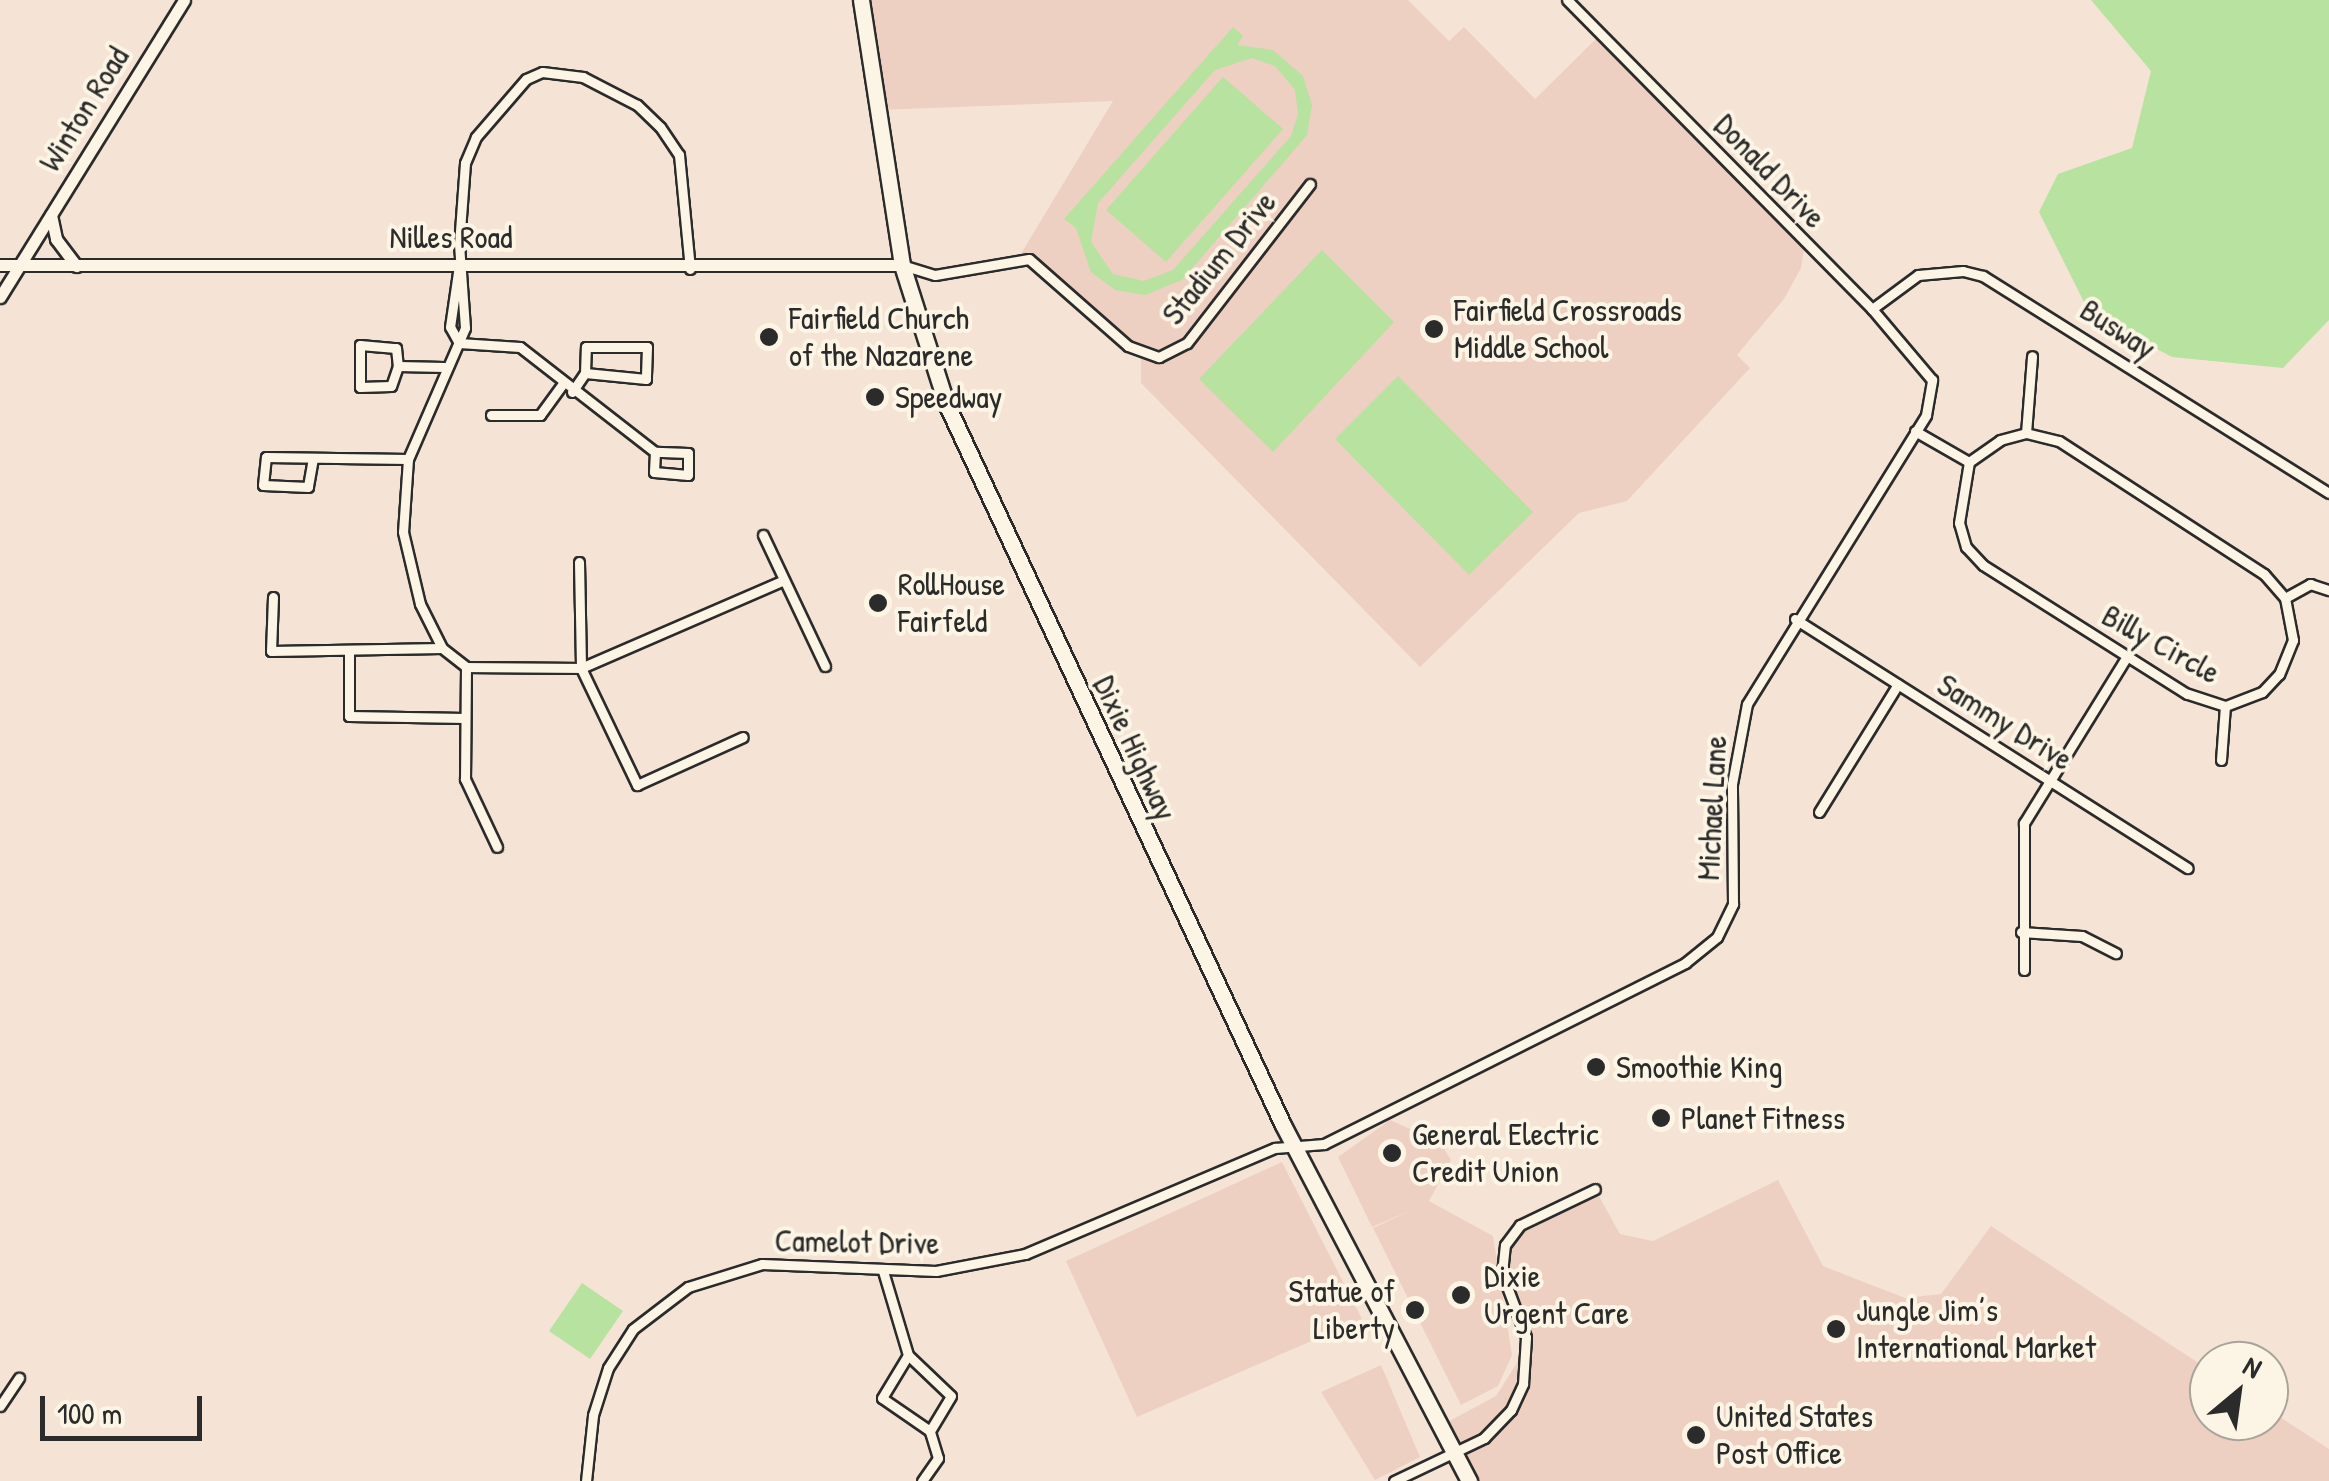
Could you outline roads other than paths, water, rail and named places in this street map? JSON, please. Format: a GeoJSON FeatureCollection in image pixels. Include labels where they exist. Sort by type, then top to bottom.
{"type":"FeatureCollection","features":[{"type":"Feature","properties":{"kind":"main road","name":"Dixie Highway"},"geometry":{"type":"LineString","coordinates":[[862,0],[902,265],[956,428],[1297,1148],[1469,1481]]}},
{"type":"Feature","properties":{"kind":"street","name":"Winton Road"},"geometry":{"type":"LineString","coordinates":[[0,297],[184,0]]}},
{"type":"Feature","properties":{"kind":"street","name":"Donald Drive"},"geometry":{"type":"LineString","coordinates":[[1567,0],[1872,309],[1932,380]]}},
{"type":"Feature","properties":{"kind":"street"},"geometry":{"type":"LineString","coordinates":[[459,344],[450,328],[460,264],[464,163],[513,91],[542,72],[583,77],[637,105],[660,127],[679,154],[690,269]]}},
{"type":"Feature","properties":{"kind":"street","name":"Stadium Drive"},"geometry":{"type":"LineString","coordinates":[[902,265],[935,275],[1029,259],[1128,346],[1159,357],[1187,342],[1310,184]]}},
{"type":"Feature","properties":{"kind":"street"},"geometry":{"type":"LineString","coordinates":[[52,215],[56,239],[76,266]]}},
{"type":"Feature","properties":{"kind":"street","name":"Nilles Road"},"geometry":{"type":"LineString","coordinates":[[0,265],[460,264],[690,269],[902,265]]}},
{"type":"Feature","properties":{"kind":"street","name":"Busway"},"geometry":{"type":"LineString","coordinates":[[1872,309],[1918,275],[1963,270],[1983,276],[2329,494]]}},
{"type":"Feature","properties":{"kind":"street"},"geometry":{"type":"LineString","coordinates":[[459,344],[444,367],[408,459],[403,532],[409,569],[442,648],[466,667],[581,668],[784,580]]}},
{"type":"Feature","properties":{"kind":"street"},"geometry":{"type":"LineString","coordinates":[[459,344],[520,348],[654,452],[688,453],[688,475],[654,472],[654,452]]}},
{"type":"Feature","properties":{"kind":"street"},"geometry":{"type":"LineString","coordinates":[[360,345],[396,348],[398,366],[391,386],[360,387],[360,345]]}},
{"type":"Feature","properties":{"kind":"street"},"geometry":{"type":"LineString","coordinates":[[572,392],[585,373],[586,347],[647,347],[646,379],[585,373]]}},
{"type":"Feature","properties":{"kind":"street"},"geometry":{"type":"LineString","coordinates":[[2026,433],[2032,356]]}},
{"type":"Feature","properties":{"kind":"street"},"geometry":{"type":"LineString","coordinates":[[398,366],[444,367]]}},
{"type":"Feature","properties":{"kind":"street","name":"Michael Lane"},"geometry":{"type":"LineString","coordinates":[[1297,1148],[1324,1144],[1685,963],[1717,937],[1732,904],[1739,732],[1757,682],[1915,431],[1934,395],[1932,380]]}},
{"type":"Feature","properties":{"kind":"street"},"geometry":{"type":"LineString","coordinates":[[490,416],[540,415],[562,384]]}},
{"type":"Feature","properties":{"kind":"street"},"geometry":{"type":"LineString","coordinates":[[1915,431],[1969,462],[2000,440],[2026,433],[2058,441],[2264,574],[2284,598],[2310,584],[2329,590]]}},
{"type":"Feature","properties":{"kind":"street"},"geometry":{"type":"LineString","coordinates":[[313,458],[308,487],[264,485],[266,457],[408,459]]}},
{"type":"Feature","properties":{"kind":"street","name":"Billy Circle"},"geometry":{"type":"LineString","coordinates":[[1969,462],[1959,523],[1966,547],[2126,658],[2187,694],[2224,706],[2262,692],[2289,656],[2293,624],[2284,598]]}},
{"type":"Feature","properties":{"kind":"street"},"geometry":{"type":"LineString","coordinates":[[763,535],[825,666]]}},
{"type":"Feature","properties":{"kind":"street"},"geometry":{"type":"LineString","coordinates":[[578,562],[581,668],[637,784],[743,737]]}},
{"type":"Feature","properties":{"kind":"street"},"geometry":{"type":"LineString","coordinates":[[273,596],[271,651],[442,648]]}},
{"type":"Feature","properties":{"kind":"street","name":"Sammy Drive"},"geometry":{"type":"LineString","coordinates":[[1795,619],[2188,868]]}},
{"type":"Feature","properties":{"kind":"street"},"geometry":{"type":"LineString","coordinates":[[349,651],[348,716],[465,718]]}},
{"type":"Feature","properties":{"kind":"street"},"geometry":{"type":"LineString","coordinates":[[2024,970],[2020,846],[2024,823],[2126,658]]}},
{"type":"Feature","properties":{"kind":"street"},"geometry":{"type":"LineString","coordinates":[[466,667],[465,779],[497,847]]}},
{"type":"Feature","properties":{"kind":"street"},"geometry":{"type":"LineString","coordinates":[[1819,812],[1898,684]]}},
{"type":"Feature","properties":{"kind":"street"},"geometry":{"type":"LineString","coordinates":[[2220,760],[2224,706]]}},
{"type":"Feature","properties":{"kind":"street"},"geometry":{"type":"LineString","coordinates":[[2021,932],[2082,936],[2116,953]]}},
{"type":"Feature","properties":{"kind":"street","name":"Camelot Drive"},"geometry":{"type":"LineString","coordinates":[[586,1481],[593,1416],[608,1368],[633,1330],[670,1297],[741,1266],[883,1271],[1001,1262],[1275,1148],[1297,1148]]}},
{"type":"Feature","properties":{"kind":"street"},"geometry":{"type":"LineString","coordinates":[[1394,1481],[1456,1454],[1499,1426],[1523,1384],[1526,1337],[1502,1274],[1505,1245],[1520,1225],[1595,1189]]}},
{"type":"Feature","properties":{"kind":"street"},"geometry":{"type":"LineString","coordinates":[[883,1271],[908,1354],[951,1396],[930,1431]]}},
{"type":"Feature","properties":{"kind":"street"},"geometry":{"type":"LineString","coordinates":[[908,1354],[882,1398],[930,1431],[938,1458],[922,1481]]}},
{"type":"Feature","properties":{"kind":"street"},"geometry":{"type":"LineString","coordinates":[[0,1406],[19,1378]]}},
{"type":"Feature","properties":{"kind":"place","name":"Fairfield Crossroads Middle School"},"geometry":{"type":"Point","coordinates":[1434,329]}},
{"type":"Feature","properties":{"kind":"place","name":"Fairfield Church of the Nazarene"},"geometry":{"type":"Point","coordinates":[769,337]}},
{"type":"Feature","properties":{"kind":"place","name":"Speedway"},"geometry":{"type":"Point","coordinates":[875,397]}},
{"type":"Feature","properties":{"kind":"place","name":"RollHouse Fairfeld"},"geometry":{"type":"Point","coordinates":[878,603]}},
{"type":"Feature","properties":{"kind":"place","name":"Smoothie King"},"geometry":{"type":"Point","coordinates":[1596,1067]}},
{"type":"Feature","properties":{"kind":"place","name":"Planet Fitness"},"geometry":{"type":"Point","coordinates":[1661,1118]}},
{"type":"Feature","properties":{"kind":"place","name":"General Electric Credit Union"},"geometry":{"type":"Point","coordinates":[1392,1153]}},
{"type":"Feature","properties":{"kind":"place","name":"Dixie Urgent Care"},"geometry":{"type":"Point","coordinates":[1461,1295]}},
{"type":"Feature","properties":{"kind":"place","name":"Statue of Liberty"},"geometry":{"type":"Point","coordinates":[1415,1310]}},
{"type":"Feature","properties":{"kind":"place","name":"Jungle Jim’s International Market"},"geometry":{"type":"Point","coordinates":[1836,1329]}},
{"type":"Feature","properties":{"kind":"place","name":"United States Post Office"},"geometry":{"type":"Point","coordinates":[1696,1435]}}]}
